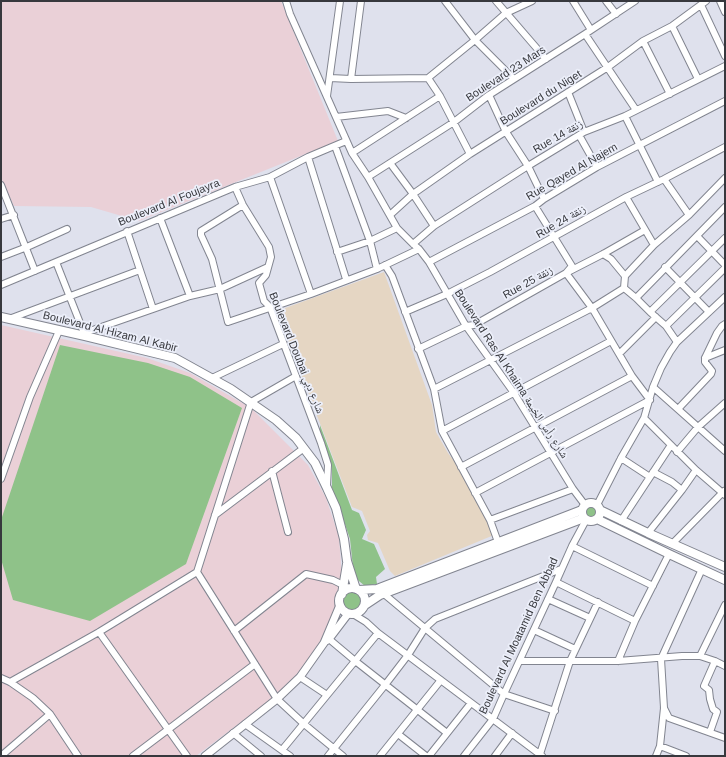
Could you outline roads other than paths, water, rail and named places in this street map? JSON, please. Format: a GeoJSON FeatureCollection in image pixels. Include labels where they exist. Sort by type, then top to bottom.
{"type":"FeatureCollection","features":[{"type":"Feature","properties":{"kind":"main road","name":"Boulevard Al Hizam Al Kabir"},"geometry":{"type":"LineString","coordinates":[[5,318],[59,331],[84,335],[175,358],[212,378],[276,420],[296,438],[315,464],[336,508],[344,539],[350,589]]}},
{"type":"Feature","properties":{"kind":"main road"},"geometry":{"type":"LineString","coordinates":[[584,513],[498,542],[377,589],[350,589],[340,599],[340,605],[343,610],[356,611],[380,595],[584,513],[591,503],[621,521],[725,567]]}},
{"type":"Feature","properties":{"kind":"main road"},"geometry":{"type":"LineString","coordinates":[[584,513],[593,522],[600,515],[598,507]]}},
{"type":"Feature","properties":{"kind":"main road"},"geometry":{"type":"LineString","coordinates":[[597,519],[725,580]]}},
{"type":"Feature","properties":{"kind":"main road","name":"Boulevard Al Hizam Al Kabir"},"geometry":{"type":"LineString","coordinates":[[347,561],[350,589]]}},
{"type":"Feature","properties":{"kind":"main road"},"geometry":{"type":"LineString","coordinates":[[350,589],[364,597],[356,611]]}},
{"type":"Feature","properties":{"kind":"street","name":"Boulevard Ras Al Khaima شارع رأس الخيمة"},"geometry":{"type":"LineString","coordinates":[[286,1],[290,14],[352,153],[368,177],[397,228],[419,249],[429,262],[466,326],[514,393],[552,453],[584,513]]}},
{"type":"Feature","properties":{"kind":"street"},"geometry":{"type":"LineString","coordinates":[[327,98],[340,1]]}},
{"type":"Feature","properties":{"kind":"street"},"geometry":{"type":"LineString","coordinates":[[351,79],[361,1]]}},
{"type":"Feature","properties":{"kind":"street"},"geometry":{"type":"LineString","coordinates":[[444,1],[475,40],[514,80]]}},
{"type":"Feature","properties":{"kind":"street"},"geometry":{"type":"LineString","coordinates":[[496,1],[546,59]]}},
{"type":"Feature","properties":{"kind":"street"},"geometry":{"type":"LineString","coordinates":[[573,1],[591,30]]}},
{"type":"Feature","properties":{"kind":"street"},"geometry":{"type":"LineString","coordinates":[[606,1],[616,14]]}},
{"type":"Feature","properties":{"kind":"street","name":"Boulevard 23 Mars"},"geometry":{"type":"LineString","coordinates":[[368,177],[454,122],[488,95],[514,80],[635,1]]}},
{"type":"Feature","properties":{"kind":"street"},"geometry":{"type":"LineString","coordinates":[[720,1],[725,12]]}},
{"type":"Feature","properties":{"kind":"street"},"geometry":{"type":"LineString","coordinates":[[330,78],[428,78],[506,13],[529,2]]}},
{"type":"Feature","properties":{"kind":"street"},"geometry":{"type":"LineString","coordinates":[[703,3],[725,56]]}},
{"type":"Feature","properties":{"kind":"street","name":"Boulevard du Niget"},"geometry":{"type":"LineString","coordinates":[[390,215],[414,194],[470,154],[608,67],[643,41],[672,26],[703,3]]}},
{"type":"Feature","properties":{"kind":"street"},"geometry":{"type":"LineString","coordinates":[[672,26],[698,79]]}},
{"type":"Feature","properties":{"kind":"street"},"geometry":{"type":"LineString","coordinates":[[585,34],[636,110]]}},
{"type":"Feature","properties":{"kind":"street"},"geometry":{"type":"LineString","coordinates":[[643,41],[670,94]]}},
{"type":"Feature","properties":{"kind":"street","name":"Rue 14 زنقة"},"geometry":{"type":"LineString","coordinates":[[413,244],[434,226],[581,133],[625,116],[725,66]]}},
{"type":"Feature","properties":{"kind":"street"},"geometry":{"type":"LineString","coordinates":[[428,78],[440,96],[470,154]]}},
{"type":"Feature","properties":{"kind":"street"},"geometry":{"type":"LineString","coordinates":[[568,92],[581,133],[597,167]]}},
{"type":"Feature","properties":{"kind":"street"},"geometry":{"type":"LineString","coordinates":[[488,95],[506,132],[528,166],[544,199]]}},
{"type":"Feature","properties":{"kind":"street"},"geometry":{"type":"LineString","coordinates":[[352,153],[440,96]]}},
{"type":"Feature","properties":{"kind":"street","name":"Rue Qayed Al Najem"},"geometry":{"type":"LineString","coordinates":[[429,262],[535,206],[597,167],[725,101]]}},
{"type":"Feature","properties":{"kind":"street"},"geometry":{"type":"LineString","coordinates":[[336,117],[388,111],[406,118]]}},
{"type":"Feature","properties":{"kind":"street"},"geometry":{"type":"LineString","coordinates":[[625,116],[661,181],[689,215]]}},
{"type":"Feature","properties":{"kind":"street","name":"Boulevard Al Foujayra"},"geometry":{"type":"LineString","coordinates":[[1,284],[236,187],[270,177],[308,157],[346,141]]}},
{"type":"Feature","properties":{"kind":"street"},"geometry":{"type":"LineString","coordinates":[[335,146],[370,240],[376,269]]}},
{"type":"Feature","properties":{"kind":"street","name":"Rue 24 زنقة"},"geometry":{"type":"LineString","coordinates":[[405,312],[447,294],[555,237],[626,197],[661,181],[725,147]]}},
{"type":"Feature","properties":{"kind":"street"},"geometry":{"type":"LineString","coordinates":[[308,157],[346,280]]}},
{"type":"Feature","properties":{"kind":"street"},"geometry":{"type":"LineString","coordinates":[[390,163],[414,194],[434,226]]}},
{"type":"Feature","properties":{"kind":"street"},"geometry":{"type":"LineString","coordinates":[[270,177],[311,294]]}},
{"type":"Feature","properties":{"kind":"street"},"geometry":{"type":"LineString","coordinates":[[624,288],[625,276],[654,245],[689,215],[725,178]]}},
{"type":"Feature","properties":{"kind":"street"},"geometry":{"type":"LineString","coordinates":[[1,185],[35,271]]}},
{"type":"Feature","properties":{"kind":"street","name":"Boulevard Doubai شارع دبي"},"geometry":{"type":"LineString","coordinates":[[236,187],[243,205],[269,247],[271,257],[266,275],[259,283],[264,301],[270,307],[328,465],[327,488]]}},
{"type":"Feature","properties":{"kind":"street"},"geometry":{"type":"LineString","coordinates":[[626,197],[654,245]]}},
{"type":"Feature","properties":{"kind":"street"},"geometry":{"type":"LineString","coordinates":[[243,205],[201,231],[201,236],[212,259],[228,322],[311,294],[386,265],[419,249]]}},
{"type":"Feature","properties":{"kind":"street"},"geometry":{"type":"LineString","coordinates":[[535,206],[572,266],[566,274],[592,308],[611,341],[620,353],[632,376],[650,400]]}},
{"type":"Feature","properties":{"kind":"street"},"geometry":{"type":"LineString","coordinates":[[636,298],[725,207]]}},
{"type":"Feature","properties":{"kind":"street"},"geometry":{"type":"LineString","coordinates":[[1,219],[14,215]]}},
{"type":"Feature","properties":{"kind":"street"},"geometry":{"type":"LineString","coordinates":[[160,218],[190,296]]}},
{"type":"Feature","properties":{"kind":"street"},"geometry":{"type":"LineString","coordinates":[[337,252],[397,228]]}},
{"type":"Feature","properties":{"kind":"street"},"geometry":{"type":"LineString","coordinates":[[1,257],[27,248],[67,229]]}},
{"type":"Feature","properties":{"kind":"street","name":"Rue 25 زنقة"},"geometry":{"type":"LineString","coordinates":[[418,349],[466,326],[474,325],[645,230]]}},
{"type":"Feature","properties":{"kind":"street"},"geometry":{"type":"LineString","coordinates":[[127,231],[153,308]]}},
{"type":"Feature","properties":{"kind":"street"},"geometry":{"type":"LineString","coordinates":[[666,326],[725,266],[697,236]]}},
{"type":"Feature","properties":{"kind":"street"},"geometry":{"type":"LineString","coordinates":[[650,312],[725,238]]}},
{"type":"Feature","properties":{"kind":"street"},"geometry":{"type":"LineString","coordinates":[[603,254],[610,259],[625,276]]}},
{"type":"Feature","properties":{"kind":"street"},"geometry":{"type":"LineString","coordinates":[[56,262],[84,335],[153,308],[190,296],[220,289],[268,267]]}},
{"type":"Feature","properties":{"kind":"street"},"geometry":{"type":"LineString","coordinates":[[386,265],[392,276],[434,389],[442,431],[490,520],[498,542]]}},
{"type":"Feature","properties":{"kind":"street"},"geometry":{"type":"LineString","coordinates":[[665,267],[709,312]]}},
{"type":"Feature","properties":{"kind":"street"},"geometry":{"type":"LineString","coordinates":[[5,318],[140,270]]}},
{"type":"Feature","properties":{"kind":"street"},"geometry":{"type":"LineString","coordinates":[[624,288],[666,326],[677,342]]}},
{"type":"Feature","properties":{"kind":"street"},"geometry":{"type":"LineString","coordinates":[[434,389],[592,308],[624,288]]}},
{"type":"Feature","properties":{"kind":"street"},"geometry":{"type":"LineString","coordinates":[[598,507],[621,458],[644,418],[660,368],[677,342],[725,296]]}},
{"type":"Feature","properties":{"kind":"street"},"geometry":{"type":"LineString","coordinates":[[620,353],[656,317]]}},
{"type":"Feature","properties":{"kind":"street"},"geometry":{"type":"LineString","coordinates":[[678,409],[711,374],[712,371],[705,362],[705,358],[717,333],[725,324]]}},
{"type":"Feature","properties":{"kind":"street"},"geometry":{"type":"LineString","coordinates":[[1,478],[30,397],[59,331]]}},
{"type":"Feature","properties":{"kind":"street"},"geometry":{"type":"LineString","coordinates":[[442,431],[611,341]]}},
{"type":"Feature","properties":{"kind":"street"},"geometry":{"type":"LineString","coordinates":[[212,378],[283,344]]}},
{"type":"Feature","properties":{"kind":"street"},"geometry":{"type":"LineString","coordinates":[[705,358],[725,350]]}},
{"type":"Feature","properties":{"kind":"street"},"geometry":{"type":"LineString","coordinates":[[10,682],[99,632],[197,572],[250,402],[296,376]]}},
{"type":"Feature","properties":{"kind":"street"},"geometry":{"type":"LineString","coordinates":[[461,468],[632,376]]}},
{"type":"Feature","properties":{"kind":"street"},"geometry":{"type":"LineString","coordinates":[[653,387],[725,451]]}},
{"type":"Feature","properties":{"kind":"street"},"geometry":{"type":"LineString","coordinates":[[475,493],[650,400]]}},
{"type":"Feature","properties":{"kind":"street"},"geometry":{"type":"LineString","coordinates":[[678,452],[698,427],[724,404]]}},
{"type":"Feature","properties":{"kind":"street"},"geometry":{"type":"LineString","coordinates":[[644,418],[696,470],[724,493],[672,544]]}},
{"type":"Feature","properties":{"kind":"street"},"geometry":{"type":"LineString","coordinates":[[621,521],[671,445]]}},
{"type":"Feature","properties":{"kind":"street"},"geometry":{"type":"LineString","coordinates":[[215,515],[304,448]]}},
{"type":"Feature","properties":{"kind":"street"},"geometry":{"type":"LineString","coordinates":[[621,458],[651,474],[672,482],[682,490]]}},
{"type":"Feature","properties":{"kind":"street"},"geometry":{"type":"LineString","coordinates":[[648,533],[696,470]]}},
{"type":"Feature","properties":{"kind":"street"},"geometry":{"type":"LineString","coordinates":[[272,471],[288,532]]}},
{"type":"Feature","properties":{"kind":"street"},"geometry":{"type":"LineString","coordinates":[[490,520],[573,490]]}},
{"type":"Feature","properties":{"kind":"street","name":"Boulevard Al Moatamid Ben Abbad"},"geometry":{"type":"LineString","coordinates":[[464,756],[494,719],[572,546],[584,513]]}},
{"type":"Feature","properties":{"kind":"street"},"geometry":{"type":"LineString","coordinates":[[572,546],[653,586]]}},
{"type":"Feature","properties":{"kind":"street"},"geometry":{"type":"LineString","coordinates":[[618,662],[635,620],[669,554]]}},
{"type":"Feature","properties":{"kind":"street"},"geometry":{"type":"LineString","coordinates":[[328,756],[408,655],[425,628],[438,617],[561,569]]}},
{"type":"Feature","properties":{"kind":"street"},"geometry":{"type":"LineString","coordinates":[[656,756],[660,746],[664,708],[661,659],[702,569]]}},
{"type":"Feature","properties":{"kind":"street"},"geometry":{"type":"LineString","coordinates":[[197,572],[278,699],[304,724],[343,756]]}},
{"type":"Feature","properties":{"kind":"street"},"geometry":{"type":"LineString","coordinates":[[234,631],[306,574],[333,580],[350,589]]}},
{"type":"Feature","properties":{"kind":"street"},"geometry":{"type":"LineString","coordinates":[[556,582],[635,620]]}},
{"type":"Feature","properties":{"kind":"street"},"geometry":{"type":"LineString","coordinates":[[384,594],[504,694],[555,711]]}},
{"type":"Feature","properties":{"kind":"street"},"geometry":{"type":"LineString","coordinates":[[548,599],[590,618]]}},
{"type":"Feature","properties":{"kind":"street"},"geometry":{"type":"LineString","coordinates":[[205,756],[278,699],[300,677],[327,638],[356,611],[378,633],[494,719],[539,755],[555,711],[570,661],[598,602]]}},
{"type":"Feature","properties":{"kind":"street"},"geometry":{"type":"LineString","coordinates":[[327,638],[340,605]]}},
{"type":"Feature","properties":{"kind":"street"},"geometry":{"type":"LineString","coordinates":[[700,656],[725,605]]}},
{"type":"Feature","properties":{"kind":"street"},"geometry":{"type":"LineString","coordinates":[[534,630],[575,649]]}},
{"type":"Feature","properties":{"kind":"street"},"geometry":{"type":"LineString","coordinates":[[99,632],[187,756]]}},
{"type":"Feature","properties":{"kind":"street"},"geometry":{"type":"LineString","coordinates":[[282,750],[354,660],[378,633]]}},
{"type":"Feature","properties":{"kind":"street"},"geometry":{"type":"LineString","coordinates":[[327,638],[447,733]]}},
{"type":"Feature","properties":{"kind":"street"},"geometry":{"type":"LineString","coordinates":[[520,660],[618,662],[682,656],[700,656],[725,666]]}},
{"type":"Feature","properties":{"kind":"street"},"geometry":{"type":"LineString","coordinates":[[710,732],[717,712],[713,709],[711,704],[709,690],[704,686],[715,661]]}},
{"type":"Feature","properties":{"kind":"street"},"geometry":{"type":"LineString","coordinates":[[133,756],[255,664]]}},
{"type":"Feature","properties":{"kind":"street"},"geometry":{"type":"LineString","coordinates":[[300,677],[327,695]]}},
{"type":"Feature","properties":{"kind":"street"},"geometry":{"type":"LineString","coordinates":[[1,678],[10,682],[33,698],[50,714],[78,756]]}},
{"type":"Feature","properties":{"kind":"street"},"geometry":{"type":"LineString","coordinates":[[380,756],[441,680]]}},
{"type":"Feature","properties":{"kind":"street"},"geometry":{"type":"LineString","coordinates":[[429,756],[471,703]]}},
{"type":"Feature","properties":{"kind":"street"},"geometry":{"type":"LineString","coordinates":[[664,708],[669,718],[725,738]]}},
{"type":"Feature","properties":{"kind":"street"},"geometry":{"type":"LineString","coordinates":[[1,756],[50,714]]}},
{"type":"Feature","properties":{"kind":"street"},"geometry":{"type":"LineString","coordinates":[[245,724],[290,756]]}},
{"type":"Feature","properties":{"kind":"street"},"geometry":{"type":"LineString","coordinates":[[233,733],[257,755]]}},
{"type":"Feature","properties":{"kind":"street"},"geometry":{"type":"LineString","coordinates":[[495,756],[512,733]]}},
{"type":"Feature","properties":{"kind":"street"},"geometry":{"type":"LineString","coordinates":[[398,734],[426,756]]}},
{"type":"Feature","properties":{"kind":"street"},"geometry":{"type":"LineString","coordinates":[[660,746],[686,756]]}}]}
